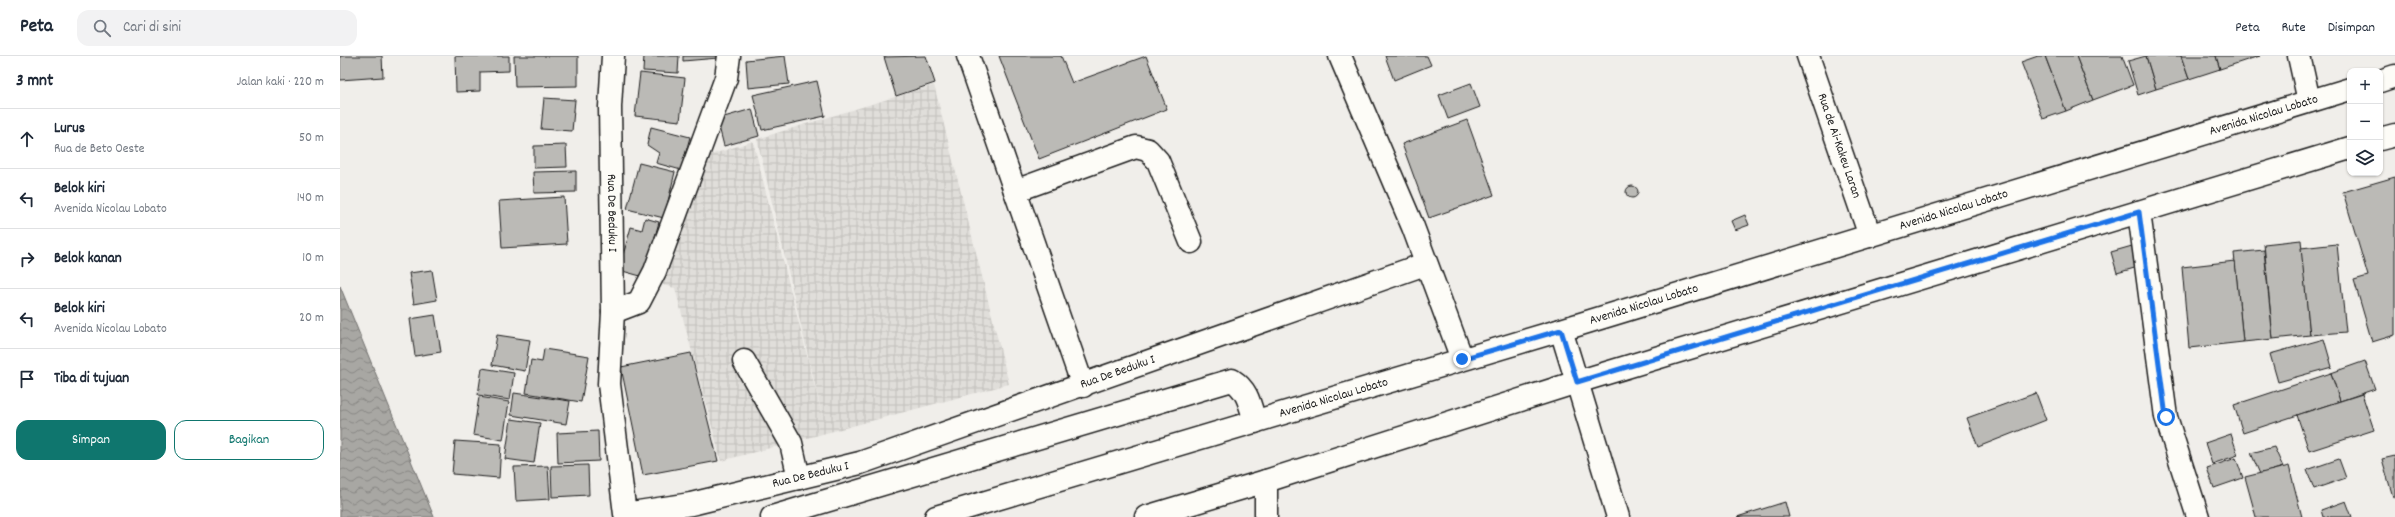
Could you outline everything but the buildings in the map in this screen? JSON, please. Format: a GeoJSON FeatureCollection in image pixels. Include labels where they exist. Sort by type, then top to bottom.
{"type":"FeatureCollection","features":[{"type":"Feature","properties":{"kind":"street","name":"Rua De Beduku I"},"geometry":{"type":"LineString","coordinates":[[613,56],[610,107],[613,312],[609,384],[628,516],[690,504],[860,463],[1083,386],[1425,264]]}},
{"type":"Feature","properties":{"kind":"street"},"geometry":{"type":"LineString","coordinates":[[613,312],[639,302],[655,271],[726,78],[729,56]]}},
{"type":"Feature","properties":{"kind":"street"},"geometry":{"type":"LineString","coordinates":[[968,56],[1083,386]]}},
{"type":"Feature","properties":{"kind":"street"},"geometry":{"type":"LineString","coordinates":[[1340,56],[1412,227],[1462,359]]}},
{"type":"Feature","properties":{"kind":"street","name":"Rua de Ai-Kakeu Laran"},"geometry":{"type":"LineString","coordinates":[[1808,56],[1870,236]]}},
{"type":"Feature","properties":{"kind":"street"},"geometry":{"type":"LineString","coordinates":[[2299,56],[2309,101]]}},
{"type":"Feature","properties":{"kind":"street"},"geometry":{"type":"LineString","coordinates":[[2383,79],[2395,76]]}},
{"type":"Feature","properties":{"kind":"street","name":"Avenida Nicolau Lobato"},"geometry":{"type":"LineString","coordinates":[[936,517],[1561,330],[2347,90]]}},
{"type":"Feature","properties":{"kind":"street"},"geometry":{"type":"LineString","coordinates":[[2383,138],[2395,135]]}},
{"type":"Feature","properties":{"kind":"street"},"geometry":{"type":"LineString","coordinates":[[1015,191],[1136,147],[1148,150],[1158,160],[1191,242]]}},
{"type":"Feature","properties":{"kind":"street"},"geometry":{"type":"LineString","coordinates":[[1146,517],[1266,481],[1577,382],[2347,149]]}},
{"type":"Feature","properties":{"kind":"street"},"geometry":{"type":"LineString","coordinates":[[2139,212],[2166,417],[2198,517]]}},
{"type":"Feature","properties":{"kind":"street"},"geometry":{"type":"LineString","coordinates":[[1561,330],[1618,517]]}},
{"type":"Feature","properties":{"kind":"street"},"geometry":{"type":"LineString","coordinates":[[744,361],[791,442],[799,478]]}},
{"type":"Feature","properties":{"kind":"street"},"geometry":{"type":"LineString","coordinates":[[772,517],[1232,380],[1241,385],[1247,393],[1255,422]]}},
{"type":"Feature","properties":{"kind":"street"},"geometry":{"type":"LineString","coordinates":[[1266,481],[1266,517]]}},
{"type":"Feature","properties":{"kind":"shaded area"},"geometry":{"type":"Polygon","coordinates":[[[934,85],[1009,384],[721,461],[675,288],[663,285],[660,268],[710,155],[753,141],[824,423],[757,139],[934,85]]]}},
{"type":"Feature","properties":{"kind":"water"},"geometry":{"type":"Polygon","coordinates":[[[340,286],[434,517],[340,517],[340,286]]]}},
{"type":"Feature","properties":{"kind":"route"},"geometry":{"type":"LineString","coordinates":[[1462,359],[1561,330],[1577,382],[2139,212],[2166,417]]}}]}
